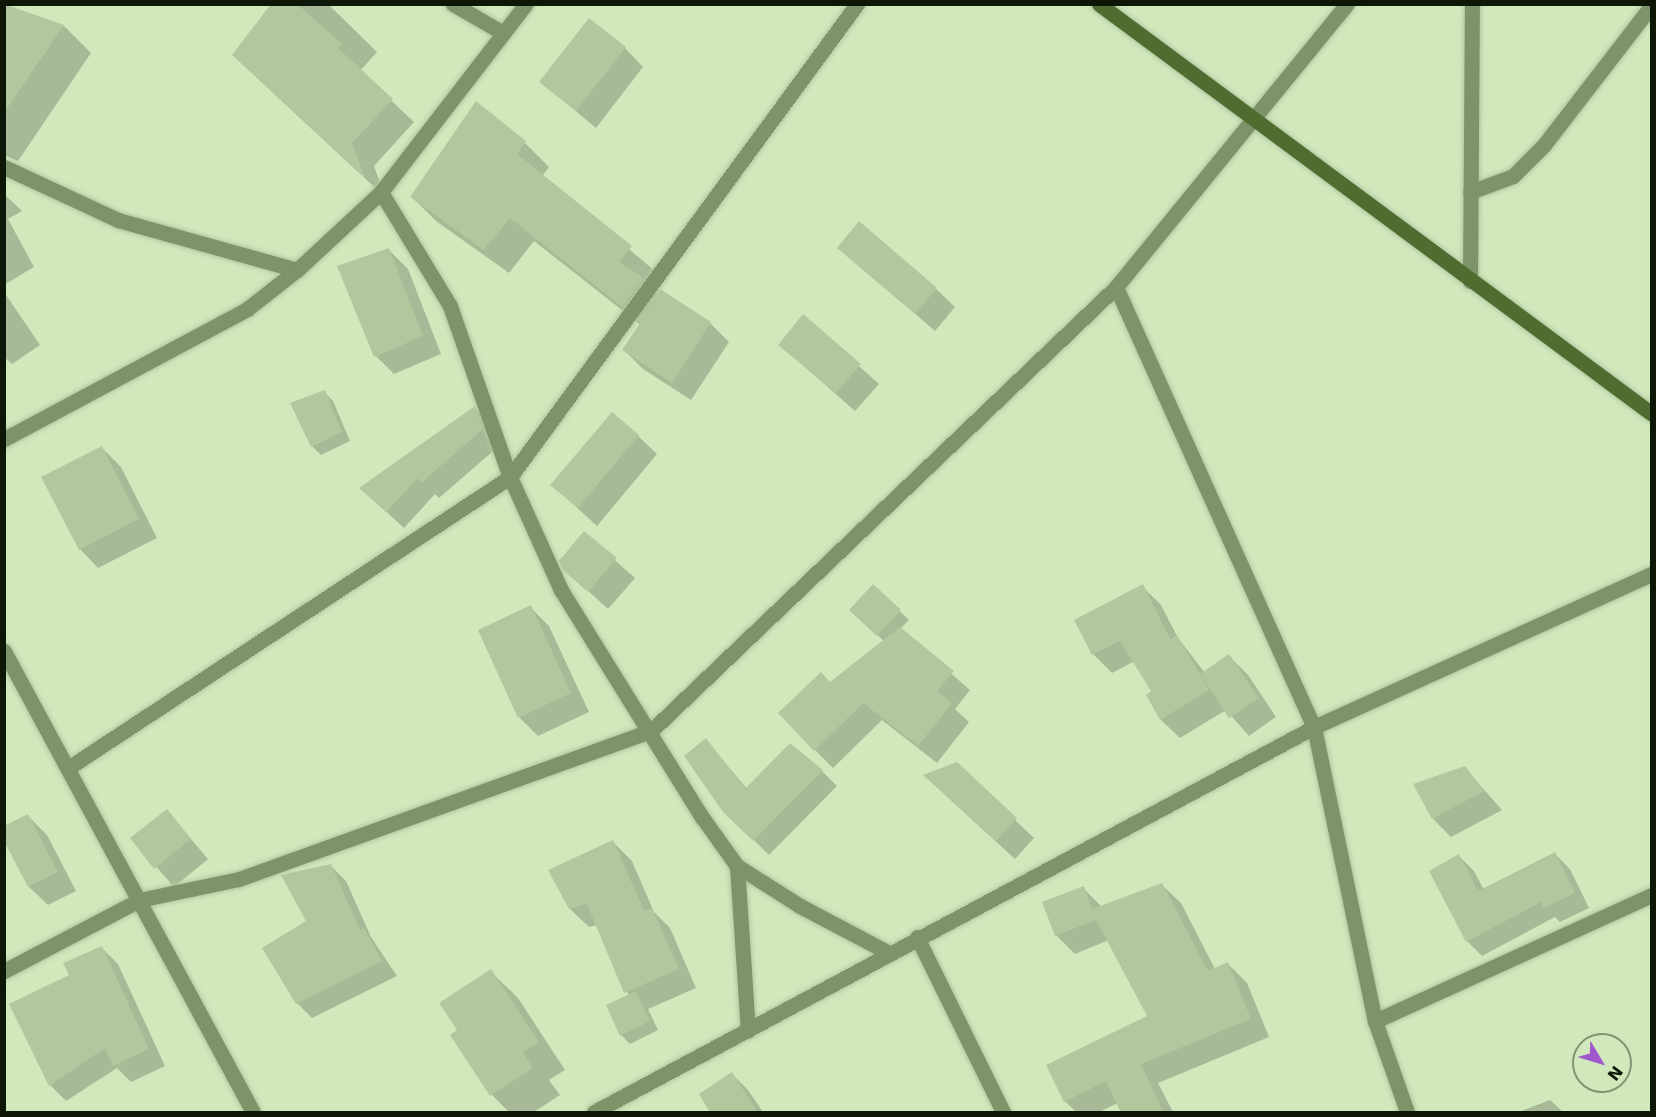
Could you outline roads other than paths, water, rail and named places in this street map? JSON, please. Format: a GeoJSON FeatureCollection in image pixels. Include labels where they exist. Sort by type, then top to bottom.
{"type":"FeatureCollection","features":[{"type":"Feature","properties":{"kind":"street"},"geometry":{"type":"LineString","coordinates":[[453,4],[503,33]]}},
{"type":"Feature","properties":{"kind":"street"},"geometry":{"type":"LineString","coordinates":[[4,439],[247,309],[297,270],[381,192],[526,4]]}},
{"type":"Feature","properties":{"kind":"street"},"geometry":{"type":"LineString","coordinates":[[68,768],[510,477],[857,4]]}},
{"type":"Feature","properties":{"kind":"street"},"geometry":{"type":"LineString","coordinates":[[1099,4],[1652,414]]}},
{"type":"Feature","properties":{"kind":"street"},"geometry":{"type":"LineString","coordinates":[[4,971],[139,900],[239,879],[651,731],[1116,288],[1255,121],[1347,4]]}},
{"type":"Feature","properties":{"kind":"street"},"geometry":{"type":"LineString","coordinates":[[1470,280],[1472,4]]}},
{"type":"Feature","properties":{"kind":"street"},"geometry":{"type":"LineString","coordinates":[[1470,192],[1513,176],[1544,145],[1652,5]]}},
{"type":"Feature","properties":{"kind":"street"},"geometry":{"type":"LineString","coordinates":[[4,167],[118,220],[297,270]]}},
{"type":"Feature","properties":{"kind":"street"},"geometry":{"type":"LineString","coordinates":[[381,192],[450,306],[510,477],[561,590],[651,731],[702,817],[737,866],[800,906],[889,952]]}},
{"type":"Feature","properties":{"kind":"street"},"geometry":{"type":"LineString","coordinates":[[1116,288],[1314,727],[1375,1022],[1407,1113]]}},
{"type":"Feature","properties":{"kind":"street"},"geometry":{"type":"LineString","coordinates":[[594,1113],[889,952],[1314,727],[1652,574]]}},
{"type":"Feature","properties":{"kind":"street"},"geometry":{"type":"LineString","coordinates":[[4,651],[253,1113]]}},
{"type":"Feature","properties":{"kind":"street"},"geometry":{"type":"LineString","coordinates":[[737,866],[748,1031]]}},
{"type":"Feature","properties":{"kind":"street"},"geometry":{"type":"LineString","coordinates":[[1375,1022],[1652,895]]}},
{"type":"Feature","properties":{"kind":"street"},"geometry":{"type":"LineString","coordinates":[[916,938],[1003,1113]]}}]}
